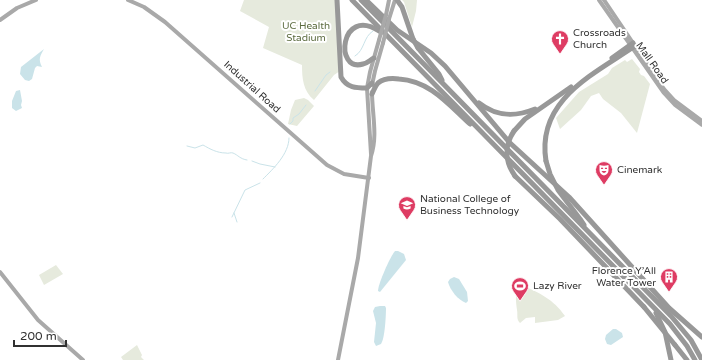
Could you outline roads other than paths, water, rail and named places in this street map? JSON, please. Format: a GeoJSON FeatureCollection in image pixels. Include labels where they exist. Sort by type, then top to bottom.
{"type":"FeatureCollection","features":[{"type":"Feature","properties":{"kind":"highway"},"geometry":{"type":"LineString","coordinates":[[336,0],[341,77],[345,83],[350,86],[367,88],[372,83]]}},
{"type":"Feature","properties":{"kind":"highway"},"geometry":{"type":"LineString","coordinates":[[352,0],[676,331],[695,360]]}},
{"type":"Feature","properties":{"kind":"highway"},"geometry":{"type":"LineString","coordinates":[[361,0],[679,325],[691,340],[702,360]]}},
{"type":"Feature","properties":{"kind":"highway"},"geometry":{"type":"LineString","coordinates":[[366,0],[397,30],[439,60],[480,103],[498,114],[515,115],[544,106]]}},
{"type":"Feature","properties":{"kind":"highway"},"geometry":{"type":"LineString","coordinates":[[396,0],[402,7],[413,39],[418,48],[439,74],[444,85]]}},
{"type":"Feature","properties":{"kind":"highway"},"geometry":{"type":"LineString","coordinates":[[374,58],[364,64],[359,65],[353,62],[346,54],[344,47],[346,37],[352,30],[363,26],[372,27],[385,34]]}},
{"type":"Feature","properties":{"kind":"highway"},"geometry":{"type":"LineString","coordinates":[[586,230],[580,219],[557,188],[550,174],[546,161],[545,146],[548,126],[552,115],[561,102],[577,86],[632,46]]}},
{"type":"Feature","properties":{"kind":"highway"},"geometry":{"type":"LineString","coordinates":[[632,46],[522,121],[514,131],[508,144],[507,154],[509,164],[515,176],[560,219],[644,307],[687,360]]}},
{"type":"Feature","properties":{"kind":"highway"},"geometry":{"type":"LineString","coordinates":[[372,94],[377,84],[387,79],[405,79],[418,82],[432,90],[479,133],[487,137]]}},
{"type":"Feature","properties":{"kind":"highway"},"geometry":{"type":"LineString","coordinates":[[458,80],[509,142],[582,210],[674,313],[702,337]]}},
{"type":"Feature","properties":{"kind":"highway"},"geometry":{"type":"LineString","coordinates":[[653,307],[664,328],[670,360]]}},
{"type":"Feature","properties":{"kind":"main road"},"geometry":{"type":"LineString","coordinates":[[0,20],[18,8],[36,0]]}},
{"type":"Feature","properties":{"kind":"main road","name":"Industrial Road"},"geometry":{"type":"LineString","coordinates":[[128,0],[144,7],[165,22],[327,165],[344,174],[369,178]]}},
{"type":"Feature","properties":{"kind":"main road"},"geometry":{"type":"LineString","coordinates":[[338,360],[358,258],[374,136],[372,83],[389,0]]}},
{"type":"Feature","properties":{"kind":"main road"},"geometry":{"type":"LineString","coordinates":[[371,156],[367,88],[374,58],[396,0]]}},
{"type":"Feature","properties":{"kind":"main road","name":"Mall Road"},"geometry":{"type":"LineString","coordinates":[[599,0],[670,101],[702,126]]}},
{"type":"Feature","properties":{"kind":"main road","name":"Mall Road"},"geometry":{"type":"LineString","coordinates":[[604,0],[632,46],[669,95],[702,121]]}},
{"type":"Feature","properties":{"kind":"main road"},"geometry":{"type":"LineString","coordinates":[[0,272],[38,320],[83,360]]}},
{"type":"Feature","properties":{"kind":"water"},"geometry":{"type":"Polygon","coordinates":[[[44,49],[40,58],[42,67],[37,66],[32,79],[29,81],[25,80],[20,74],[21,67],[44,49]]]}},
{"type":"Feature","properties":{"kind":"water"},"geometry":{"type":"Polygon","coordinates":[[[20,90],[22,108],[16,111],[12,108],[12,101],[16,91],[20,90]]]}},
{"type":"Feature","properties":{"kind":"water"},"geometry":{"type":"Polygon","coordinates":[[[395,251],[404,254],[406,260],[380,292],[378,291],[382,277],[395,251]]]}},
{"type":"Feature","properties":{"kind":"water"},"geometry":{"type":"Polygon","coordinates":[[[454,277],[459,279],[467,292],[468,301],[466,303],[457,297],[449,285],[448,282],[454,277]]]}},
{"type":"Feature","properties":{"kind":"water"},"geometry":{"type":"Polygon","coordinates":[[[385,306],[386,308],[385,327],[381,344],[376,346],[374,342],[376,323],[373,311],[375,307],[385,306]]]}},
{"type":"Feature","properties":{"kind":"water"},"geometry":{"type":"Polygon","coordinates":[[[613,329],[616,329],[622,333],[623,337],[611,345],[607,344],[605,339],[606,335],[613,329]]]}},
{"type":"Feature","properties":{"kind":"waterway"},"geometry":{"type":"LineString","coordinates":[[355,56],[361,50],[367,37],[373,31]]}},
{"type":"Feature","properties":{"kind":"waterway"},"geometry":{"type":"LineString","coordinates":[[315,91],[326,75],[330,72]]}},
{"type":"Feature","properties":{"kind":"waterway"},"geometry":{"type":"LineString","coordinates":[[290,124],[293,121],[293,118],[299,114],[306,105]]}},
{"type":"Feature","properties":{"kind":"waterway"},"geometry":{"type":"LineString","coordinates":[[263,179],[276,166],[283,155],[289,138]]}},
{"type":"Feature","properties":{"kind":"waterway"},"geometry":{"type":"LineString","coordinates":[[187,146],[195,148],[203,145],[217,152],[233,153],[247,160]]}},
{"type":"Feature","properties":{"kind":"waterway"},"geometry":{"type":"LineString","coordinates":[[252,161],[275,167]]}},
{"type":"Feature","properties":{"kind":"waterway"},"geometry":{"type":"LineString","coordinates":[[232,217],[245,190],[260,183]]}},
{"type":"Feature","properties":{"kind":"waterway"},"geometry":{"type":"LineString","coordinates":[[234,213],[237,222]]}},
{"type":"Feature","properties":{"kind":"place","name":"Crossroads Church"},"geometry":{"type":"Point","coordinates":[560,54]}},
{"type":"Feature","properties":{"kind":"place","name":"Cinemark"},"geometry":{"type":"Point","coordinates":[604,185]}},
{"type":"Feature","properties":{"kind":"place","name":"National College of Business Technology"},"geometry":{"type":"Point","coordinates":[407,220]}},
{"type":"Feature","properties":{"kind":"place","name":"Florence Y’All Water Tower"},"geometry":{"type":"Point","coordinates":[669,292]}},
{"type":"Feature","properties":{"kind":"place","name":"Lazy River"},"geometry":{"type":"Point","coordinates":[520,301]}},
{"type":"Feature","properties":{"kind":"park label","name":"UC Health Stadium"},"geometry":{"type":"Point","coordinates":[306,32]}}]}
